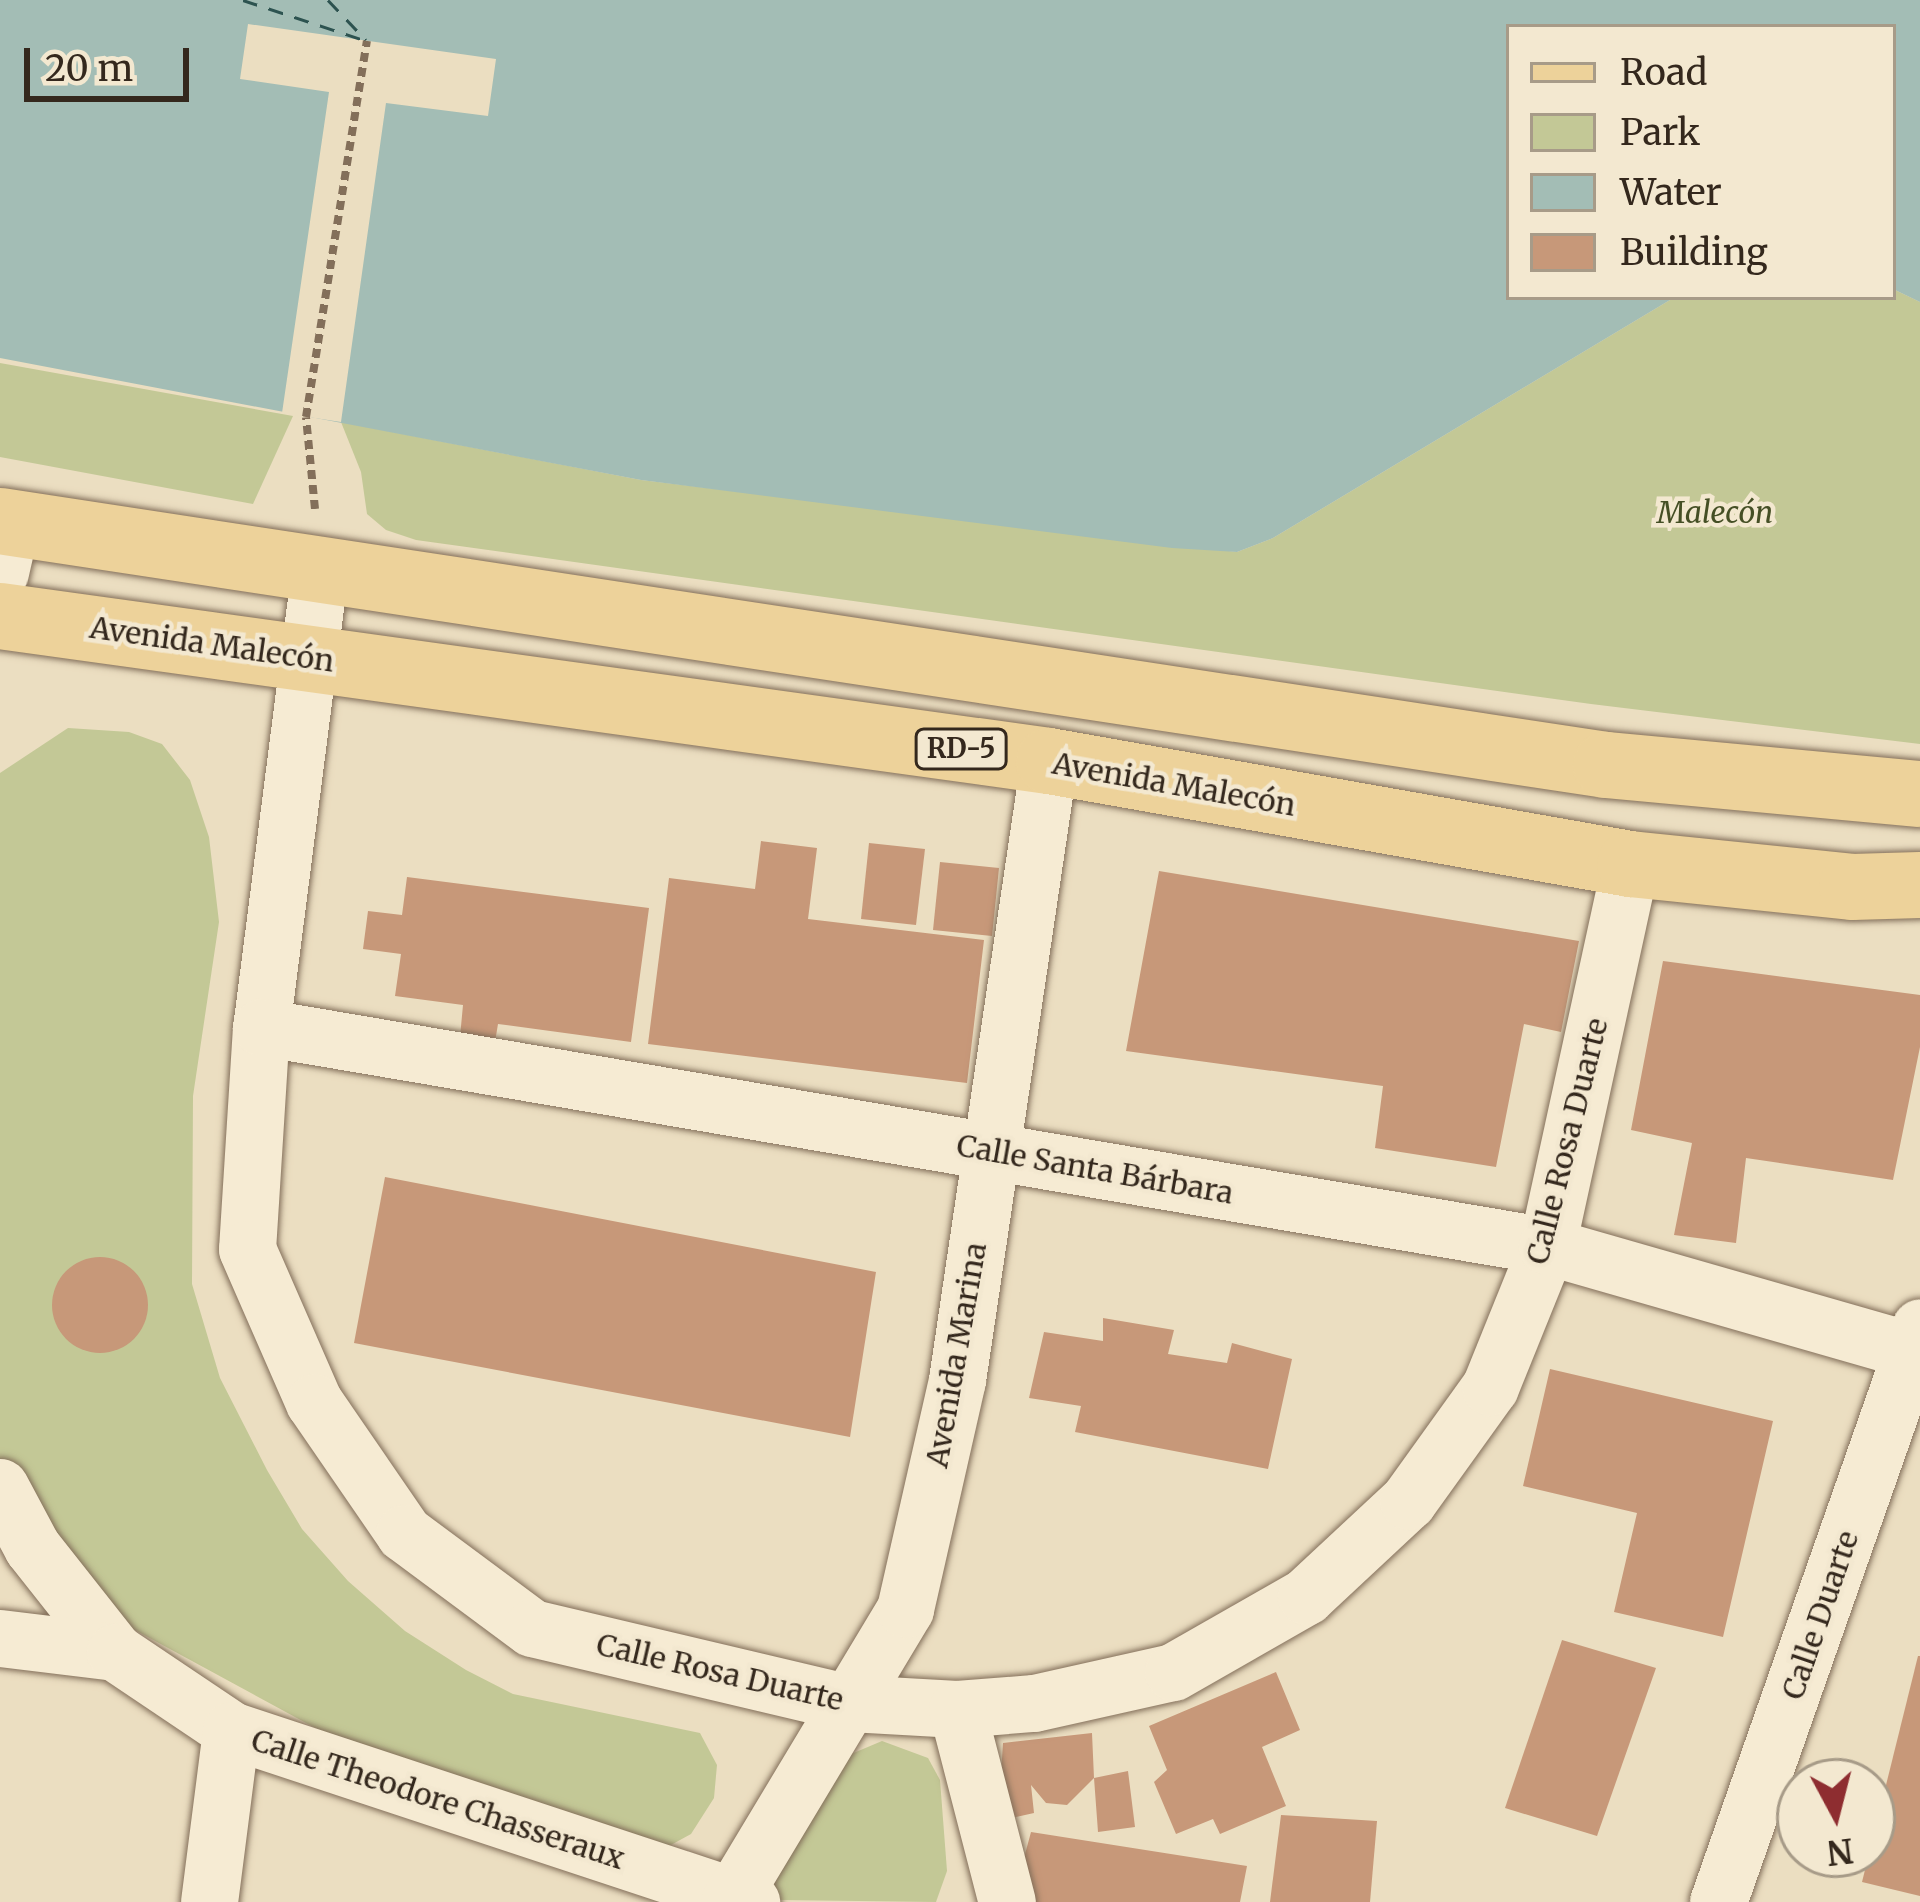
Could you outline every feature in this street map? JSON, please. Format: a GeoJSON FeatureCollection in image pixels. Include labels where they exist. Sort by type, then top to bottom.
{"type":"FeatureCollection","features":[{"type":"Feature","properties":{"kind":"main road"},"geometry":{"type":"LineString","coordinates":[[4,538],[320,568],[1620,767],[1920,794]]}},
{"type":"Feature","properties":{"kind":"main road","name":"Avenida Malecón"},"geometry":{"type":"LineString","coordinates":[[0,616],[1049,761],[1630,864],[1852,887],[1920,885]]}},
{"type":"Feature","properties":{"kind":"street","name":"Calle Rosa Duarte"},"geometry":{"type":"LineString","coordinates":[[320,568],[261,1027],[247,1249],[314,1402],[404,1533],[532,1628],[850,1703],[957,1709],[1034,1703],[1173,1672],[1306,1596],[1408,1501],[1490,1387],[1547,1246],[1630,864]]}},
{"type":"Feature","properties":{"kind":"street","name":"Avenida Marina"},"geometry":{"type":"LineString","coordinates":[[737,1900],[904,1609],[957,1380],[1049,761]]}},
{"type":"Feature","properties":{"kind":"street","name":"Calle Santa Bárbara"},"geometry":{"type":"LineString","coordinates":[[261,1027],[1547,1246],[1918,1344]]}},
{"type":"Feature","properties":{"kind":"street","name":"Calle Duarte"},"geometry":{"type":"LineString","coordinates":[[1718,1902],[1918,1344]]}},
{"type":"Feature","properties":{"kind":"street"},"geometry":{"type":"LineString","coordinates":[[0,1487],[32,1547],[115,1652]]}},
{"type":"Feature","properties":{"kind":"street","name":"Calle Theodore Chasseraux"},"geometry":{"type":"LineString","coordinates":[[0,1638],[115,1652],[231,1730],[737,1900]]}},
{"type":"Feature","properties":{"kind":"street"},"geometry":{"type":"LineString","coordinates":[[957,1709],[1007,1902]]}},
{"type":"Feature","properties":{"kind":"street"},"geometry":{"type":"LineString","coordinates":[[209,1902],[231,1730]]}},
{"type":"Feature","properties":{"kind":"path"},"geometry":{"type":"LineString","coordinates":[[320,568],[306,417],[367,41]]}},
{"type":"Feature","properties":{"kind":"green space","name":"Malecón"},"geometry":{"type":"Polygon","coordinates":[[[1896,290],[1920,302],[1920,744],[1591,704],[416,540],[386,530],[367,514],[361,472],[341,422],[641,480],[1237,552],[1273,538],[1670,300],[1896,300],[1896,290]]]}},
{"type":"Feature","properties":{"kind":"green space"},"geometry":{"type":"Polygon","coordinates":[[[0,363],[293,416],[253,504],[0,457],[0,363]]]}},
{"type":"Feature","properties":{"kind":"green space"},"geometry":{"type":"Polygon","coordinates":[[[68,728],[129,732],[162,744],[190,780],[209,837],[219,922],[193,1096],[192,1284],[220,1378],[267,1470],[302,1529],[348,1581],[405,1631],[466,1670],[513,1694],[700,1733],[717,1765],[714,1798],[691,1834],[658,1852],[365,1755],[76,1598],[0,1491],[0,773],[68,728]]]}},
{"type":"Feature","properties":{"kind":"green space"},"geometry":{"type":"Polygon","coordinates":[[[882,1741],[928,1758],[940,1780],[947,1871],[936,1902],[781,1900],[768,1882],[837,1760],[882,1741]]]}},
{"type":"Feature","properties":{"kind":"water"},"geometry":{"type":"Polygon","coordinates":[[[0,0],[1920,0],[1920,302],[1896,290],[1896,24],[1506,24],[1506,300],[1670,300],[1273,538],[1237,552],[1172,548],[641,480],[0,358],[0,0]]]}},
{"type":"Feature","properties":{"kind":"pier"},"geometry":{"type":"Polygon","coordinates":[[[248,24],[496,59],[488,116],[386,103],[341,422],[282,413],[329,92],[240,79],[248,24]]]}},
{"type":"Feature","properties":{"kind":"building"},"geometry":{"type":"Polygon","coordinates":[[[761,841],[817,848],[808,919],[984,940],[967,1083],[648,1044],[669,878],[755,889],[761,841]]]}},
{"type":"Feature","properties":{"kind":"building"},"geometry":{"type":"Polygon","coordinates":[[[869,843],[925,849],[916,925],[861,919],[869,843]]]}},
{"type":"Feature","properties":{"kind":"building"},"geometry":{"type":"Polygon","coordinates":[[[940,862],[999,868],[992,936],[933,930],[940,862]]]}},
{"type":"Feature","properties":{"kind":"building"},"geometry":{"type":"Polygon","coordinates":[[[1159,871],[1579,941],[1561,1032],[1524,1024],[1496,1167],[1375,1148],[1383,1086],[1126,1051],[1159,871]]]}},
{"type":"Feature","properties":{"kind":"building"},"geometry":{"type":"Polygon","coordinates":[[[407,877],[649,908],[631,1042],[498,1024],[495,1042],[460,1037],[463,1005],[395,996],[401,954],[363,949],[368,911],[402,915],[407,877]]]}},
{"type":"Feature","properties":{"kind":"building"},"geometry":{"type":"Polygon","coordinates":[[[1663,961],[1920,995],[1920,1047],[1893,1180],[1746,1158],[1736,1243],[1674,1235],[1692,1143],[1631,1130],[1663,961]]]}},
{"type":"Feature","properties":{"kind":"building"},"geometry":{"type":"Polygon","coordinates":[[[385,1177],[876,1272],[850,1437],[354,1343],[385,1177]]]}},
{"type":"Feature","properties":{"kind":"building"},"geometry":{"type":"Polygon","coordinates":[[[100,1257],[119,1260],[134,1271],[145,1286],[145,1324],[134,1339],[119,1350],[100,1353],[81,1350],[66,1339],[55,1324],[52,1305],[55,1286],[66,1271],[81,1260],[100,1257]]]}},
{"type":"Feature","properties":{"kind":"building"},"geometry":{"type":"Polygon","coordinates":[[[1103,1318],[1174,1330],[1168,1354],[1227,1363],[1232,1343],[1292,1359],[1268,1469],[1075,1432],[1081,1406],[1029,1398],[1044,1332],[1103,1341],[1103,1318]]]}},
{"type":"Feature","properties":{"kind":"building"},"geometry":{"type":"Polygon","coordinates":[[[1550,1369],[1773,1421],[1723,1637],[1614,1612],[1637,1513],[1523,1486],[1550,1369]]]}},
{"type":"Feature","properties":{"kind":"building"},"geometry":{"type":"Polygon","coordinates":[[[1562,1640],[1656,1668],[1597,1836],[1505,1808],[1562,1640]]]}},
{"type":"Feature","properties":{"kind":"building"},"geometry":{"type":"Polygon","coordinates":[[[1920,1656],[1920,1896],[1862,1882],[1863,1878],[1896,1878],[1893,1758],[1920,1656]]]}},
{"type":"Feature","properties":{"kind":"building"},"geometry":{"type":"Polygon","coordinates":[[[1276,1672],[1300,1730],[1262,1747],[1286,1806],[1220,1834],[1213,1819],[1176,1834],[1154,1782],[1167,1770],[1149,1726],[1276,1672]]]}},
{"type":"Feature","properties":{"kind":"building"},"geometry":{"type":"Polygon","coordinates":[[[1092,1733],[1094,1778],[1067,1805],[1046,1803],[1031,1785],[1034,1813],[998,1821],[1003,1743],[1092,1733]]]}},
{"type":"Feature","properties":{"kind":"building"},"geometry":{"type":"Polygon","coordinates":[[[1128,1771],[1135,1827],[1098,1832],[1094,1778],[1128,1771]]]}},
{"type":"Feature","properties":{"kind":"building"},"geometry":{"type":"Polygon","coordinates":[[[1281,1815],[1377,1821],[1370,1902],[1270,1902],[1281,1815]]]}},
{"type":"Feature","properties":{"kind":"building"},"geometry":{"type":"Polygon","coordinates":[[[1031,1832],[1247,1866],[1240,1902],[1030,1902],[1034,1889],[1017,1884],[1031,1832]]]}},
{"type":"Feature","properties":{"kind":"ferry route"},"geometry":{"type":"LineString","coordinates":[[243,0],[367,41]]}},
{"type":"Feature","properties":{"kind":"ferry route"},"geometry":{"type":"LineString","coordinates":[[328,0],[366,40]]}}]}
